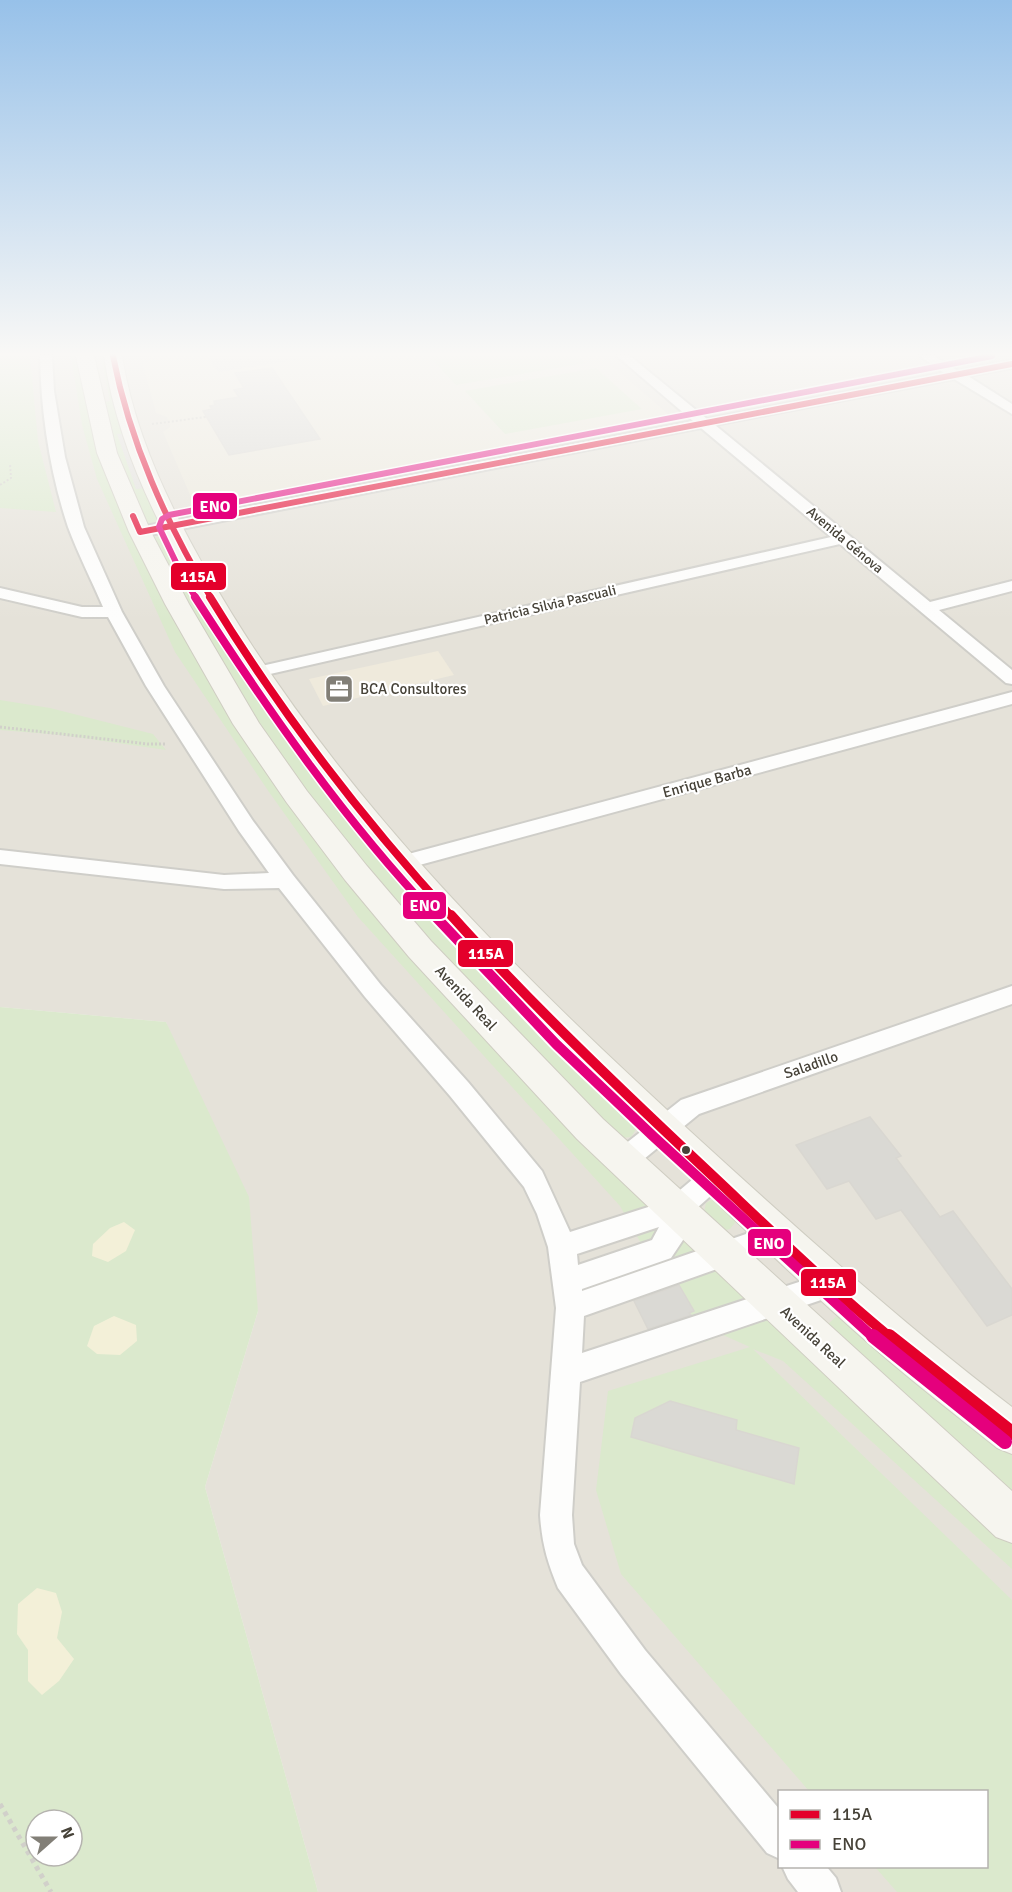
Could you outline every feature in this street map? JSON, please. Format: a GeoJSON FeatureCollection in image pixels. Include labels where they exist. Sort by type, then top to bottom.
{"type":"FeatureCollection","features":[{"type":"Feature","properties":{"kind":"main road","name":"Avenida Real"},"geometry":{"type":"LineString","coordinates":[[105,444],[107,453],[155,530],[219,679],[246,724],[297,797],[420,949],[544,1082],[624,1160],[1012,1521]]}},
{"type":"Feature","properties":{"kind":"main road","name":"Avenida Real"},"geometry":{"type":"LineString","coordinates":[[137,444],[162,509],[155,530]]}},
{"type":"Feature","properties":{"kind":"main road","name":"Avenida Real"},"geometry":{"type":"LineString","coordinates":[[155,530],[194,573],[256,672],[310,747],[401,864],[565,1036],[662,1128],[826,1279],[921,1362],[1012,1432]]}},
{"type":"Feature","properties":{"kind":"street"},"geometry":{"type":"LineString","coordinates":[[56,444],[75,526],[114,612],[155,686],[195,743],[246,826],[285,880],[373,992],[459,1089],[533,1179],[550,1213],[562,1247],[569,1295],[567,1372],[556,1515],[558,1544],[570,1576],[633,1662],[778,1838]]}},
{"type":"Feature","properties":{"kind":"street"},"geometry":{"type":"LineString","coordinates":[[155,530],[599,444]]}},
{"type":"Feature","properties":{"kind":"street","name":"Avenida Génova"},"geometry":{"type":"LineString","coordinates":[[729,444],[1012,679]]}},
{"type":"Feature","properties":{"kind":"street","name":"Patricia Silvia Pascuali"},"geometry":{"type":"LineString","coordinates":[[256,672],[843,539]]}},
{"type":"Feature","properties":{"kind":"street"},"geometry":{"type":"LineString","coordinates":[[927,608],[1012,586]]}},
{"type":"Feature","properties":{"kind":"street"},"geometry":{"type":"LineString","coordinates":[[0,593],[82,612],[114,612]]}},
{"type":"Feature","properties":{"kind":"street","name":"Enrique Barba"},"geometry":{"type":"LineString","coordinates":[[401,864],[1012,698]]}},
{"type":"Feature","properties":{"kind":"street"},"geometry":{"type":"LineString","coordinates":[[0,857],[224,882],[285,880]]}},
{"type":"Feature","properties":{"kind":"street","name":"Saladillo"},"geometry":{"type":"LineString","coordinates":[[624,1160],[690,1107],[1012,995]]}},
{"type":"Feature","properties":{"kind":"street"},"geometry":{"type":"LineString","coordinates":[[562,1247],[676,1210],[715,1176]]}},
{"type":"Feature","properties":{"kind":"street"},"geometry":{"type":"LineString","coordinates":[[569,1295],[661,1249],[671,1237],[676,1210]]}},
{"type":"Feature","properties":{"kind":"street"},"geometry":{"type":"LineString","coordinates":[[569,1295],[725,1254],[755,1243],[772,1229]]}},
{"type":"Feature","properties":{"kind":"street"},"geometry":{"type":"LineString","coordinates":[[567,1372],[777,1304],[811,1291],[826,1279]]}},
{"type":"Feature","properties":{"kind":"street"},"geometry":{"type":"LineString","coordinates":[[803,1868],[822,1892]]}},
{"type":"Feature","properties":{"kind":"path"},"geometry":{"type":"LineString","coordinates":[[0,485],[11,478],[10,464]]}},
{"type":"Feature","properties":{"kind":"path"},"geometry":{"type":"LineString","coordinates":[[0,727],[148,744],[195,743]]}},
{"type":"Feature","properties":{"kind":"path"},"geometry":{"type":"LineString","coordinates":[[0,1804],[51,1892]]}},
{"type":"Feature","properties":{"kind":"shaded area"},"geometry":{"type":"Polygon","coordinates":[[[0,444],[1012,444],[1012,1892],[318,1892],[205,1487],[258,1311],[166,1022],[0,1007],[0,444]]]}},
{"type":"Feature","properties":{"kind":"shaded area"},"geometry":{"type":"Polygon","coordinates":[[[121,444],[130,444],[146,488],[136,489],[121,444]]]}},
{"type":"Feature","properties":{"kind":"shaded area"},"geometry":{"type":"Polygon","coordinates":[[[168,444],[528,444],[204,504],[191,497],[168,444]]]}},
{"type":"Feature","properties":{"kind":"shaded area"},"geometry":{"type":"Polygon","coordinates":[[[438,651],[454,675],[323,706],[309,679],[438,651]]]}},
{"type":"Feature","properties":{"kind":"green space"},"geometry":{"type":"Polygon","coordinates":[[[0,444],[39,444],[56,512],[0,508],[0,444]]]}},
{"type":"Feature","properties":{"kind":"green space"},"geometry":{"type":"Polygon","coordinates":[[[87,444],[105,444],[107,453],[214,670],[420,949],[1012,1521],[1012,1569],[783,1361],[753,1349],[1012,1600],[1012,1892],[897,1892],[876,1868],[988,1868],[988,1790],[808,1790],[621,1574],[596,1490],[608,1391],[750,1347],[723,1335],[705,1342],[689,1313],[694,1311],[675,1277],[669,1279],[658,1258],[651,1261],[620,1206],[358,917],[269,792],[175,652],[97,479],[87,444]]]}},
{"type":"Feature","properties":{"kind":"green space"},"geometry":{"type":"Polygon","coordinates":[[[114,444],[132,444],[159,521],[158,523],[144,523],[114,444]]]}},
{"type":"Feature","properties":{"kind":"green space"},"geometry":{"type":"Polygon","coordinates":[[[153,537],[168,537],[252,680],[640,1123],[631,1137],[622,1138],[606,1131],[357,866],[232,692],[153,537]]]}},
{"type":"Feature","properties":{"kind":"green space"},"geometry":{"type":"Polygon","coordinates":[[[0,700],[50,708],[153,734],[166,750],[62,735],[0,730],[0,700]]]}},
{"type":"Feature","properties":{"kind":"green space"},"geometry":{"type":"Polygon","coordinates":[[[0,1007],[166,1022],[249,1197],[258,1311],[205,1487],[318,1892],[0,1892],[0,1007]]]}},
{"type":"Feature","properties":{"kind":"green space"},"geometry":{"type":"Polygon","coordinates":[[[718,1196],[739,1218],[730,1229],[718,1232],[703,1217],[706,1203],[718,1196]]]}},
{"type":"Feature","properties":{"kind":"green space"},"geometry":{"type":"Polygon","coordinates":[[[839,1314],[1012,1448],[1012,1503],[827,1325],[839,1314]]]}},
{"type":"Feature","properties":{"kind":"sand"},"geometry":{"type":"Polygon","coordinates":[[[124,1222],[135,1230],[126,1251],[108,1262],[92,1256],[93,1244],[110,1228],[124,1222]]]}},
{"type":"Feature","properties":{"kind":"sand"},"geometry":{"type":"Polygon","coordinates":[[[114,1316],[136,1325],[137,1341],[120,1355],[97,1354],[87,1346],[94,1326],[114,1316]]]}},
{"type":"Feature","properties":{"kind":"sand"},"geometry":{"type":"Polygon","coordinates":[[[37,1588],[56,1593],[62,1612],[57,1638],[74,1659],[59,1681],[42,1695],[28,1681],[28,1650],[17,1634],[18,1604],[37,1588]]]}},
{"type":"Feature","properties":{"kind":"building"},"geometry":{"type":"Polygon","coordinates":[[[223,444],[290,444],[229,455],[223,444]]]}},
{"type":"Feature","properties":{"kind":"building"},"geometry":{"type":"Polygon","coordinates":[[[870,1117],[901,1156],[896,1158],[940,1217],[953,1211],[1012,1289],[1012,1315],[987,1326],[901,1210],[876,1219],[849,1181],[827,1189],[796,1145],[870,1117]]]}},
{"type":"Feature","properties":{"kind":"building"},"geometry":{"type":"Polygon","coordinates":[[[679,1285],[694,1311],[689,1313],[691,1315],[648,1329],[634,1301],[679,1285]]]}},
{"type":"Feature","properties":{"kind":"building"},"geometry":{"type":"Polygon","coordinates":[[[670,1401],[737,1420],[736,1430],[799,1448],[794,1484],[631,1437],[635,1418],[670,1401]]]}},
{"type":"Feature","properties":{"kind":"transit line","name":"115A"},"geometry":{"type":"LineString","coordinates":[[136,444],[159,500],[186,554],[248,658],[298,732],[410,871],[471,938],[596,1065],[773,1232],[903,1348],[1012,1433]]}},
{"type":"Feature","properties":{"kind":"transit line","name":"ENO"},"geometry":{"type":"LineString","coordinates":[[535,444],[169,515],[162,519],[159,527],[184,579],[257,694],[392,871],[556,1044],[654,1137],[857,1323],[1005,1442]]}},
{"type":"Feature","properties":{"kind":"transit line","name":"115A"},"geometry":{"type":"LineString","coordinates":[[133,516],[140,532],[595,444]]}},
{"type":"Feature","properties":{"kind":"place","name":"BCA Consultores"},"geometry":{"type":"Point","coordinates":[339,689]}}]}
